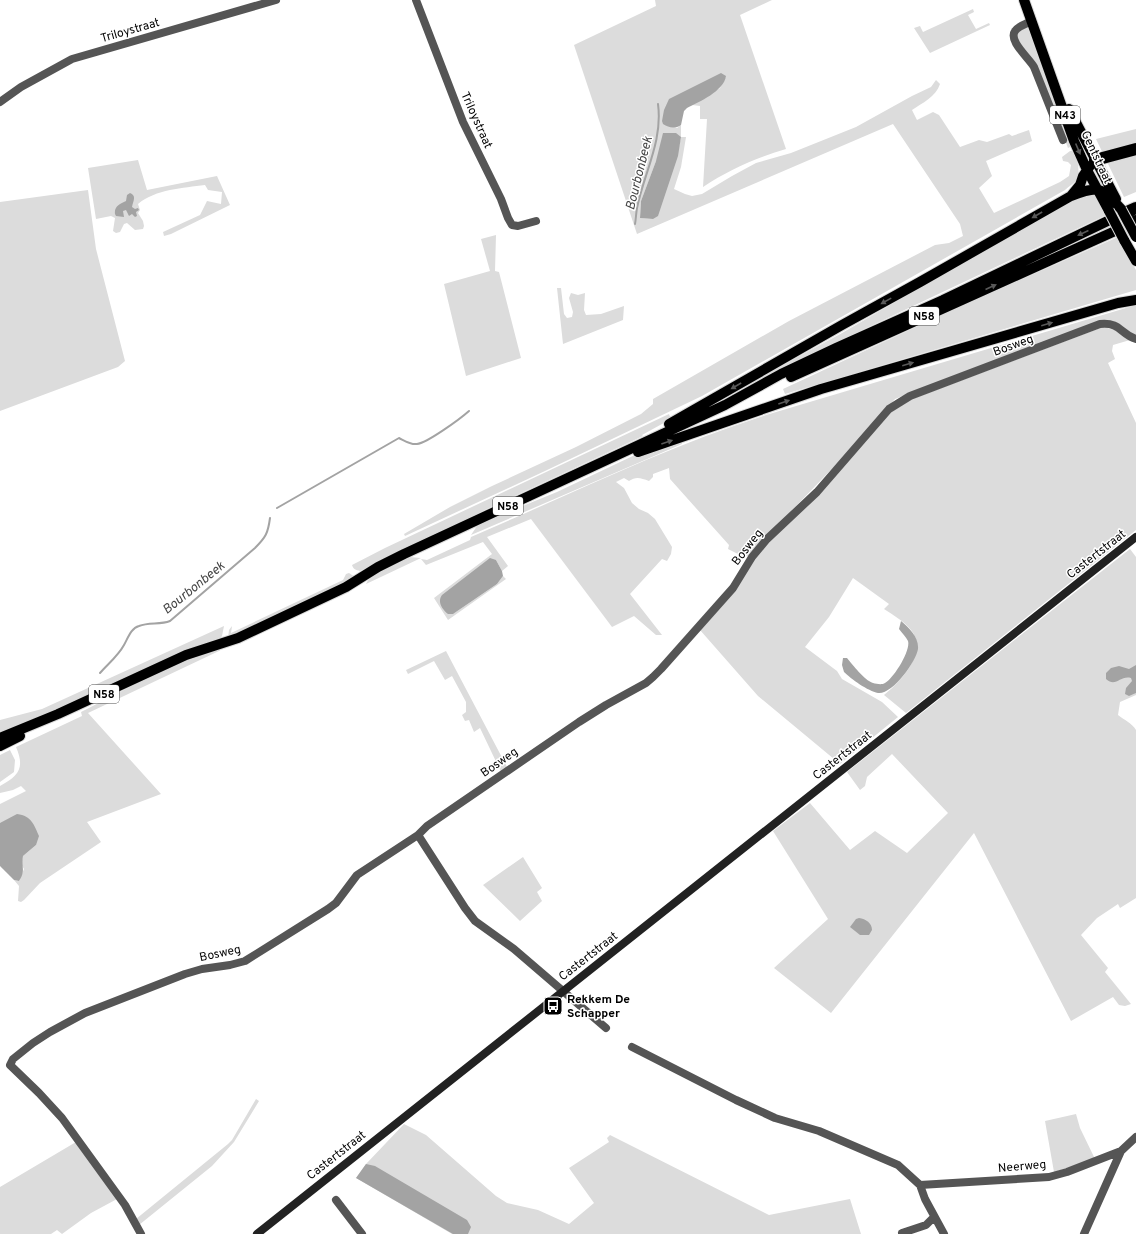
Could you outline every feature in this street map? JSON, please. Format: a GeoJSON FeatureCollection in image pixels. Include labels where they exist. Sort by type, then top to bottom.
{"type":"FeatureCollection","features":[{"type":"Feature","properties":{"kind":"highway"},"geometry":{"type":"LineString","coordinates":[[1094,160],[1136,149]]}},
{"type":"Feature","properties":{"kind":"highway","name":"N58"},"geometry":{"type":"LineString","coordinates":[[1121,218],[1136,208]]}},
{"type":"Feature","properties":{"kind":"highway","name":"N58"},"geometry":{"type":"LineString","coordinates":[[1121,218],[1136,222]]}},
{"type":"Feature","properties":{"kind":"main road","name":"N43"},"geometry":{"type":"LineString","coordinates":[[1024,0],[1046,60],[1094,160],[1104,192],[1121,218],[1136,237]]}},
{"type":"Feature","properties":{"kind":"main road","name":"Gentstraat"},"geometry":{"type":"LineString","coordinates":[[1046,60],[1074,141],[1087,170],[1104,192],[1124,240],[1135,255]]}},
{"type":"Feature","properties":{"kind":"main road","name":"N58"},"geometry":{"type":"LineString","coordinates":[[603,462],[618,449],[673,422],[1071,196],[1080,185],[1087,170],[1094,160]]}},
{"type":"Feature","properties":{"kind":"main road"},"geometry":{"type":"LineString","coordinates":[[1071,196],[1090,189],[1104,192]]}},
{"type":"Feature","properties":{"kind":"main road","name":"N58"},"geometry":{"type":"LineString","coordinates":[[0,738],[58,714],[186,655],[225,643],[266,625],[346,587],[378,567],[404,554],[725,405],[737,401],[1121,218]]}},
{"type":"Feature","properties":{"kind":"main road","name":"N58"},"geometry":{"type":"LineString","coordinates":[[603,462],[627,457],[821,389],[1118,303],[1136,295]]}},
{"type":"Feature","properties":{"kind":"main road"},"geometry":{"type":"LineString","coordinates":[[1118,303],[1136,300]]}},
{"type":"Feature","properties":{"kind":"main road","name":"Castertstraat"},"geometry":{"type":"LineString","coordinates":[[257,1234],[1136,537]]}},
{"type":"Feature","properties":{"kind":"main road","name":"N58"},"geometry":{"type":"LineString","coordinates":[[0,746],[58,714]]}},
{"type":"Feature","properties":{"kind":"street","name":"Triloystraat"},"geometry":{"type":"LineString","coordinates":[[0,102],[21,88],[72,59],[276,0]]}},
{"type":"Feature","properties":{"kind":"street","name":"Triloystraat"},"geometry":{"type":"LineString","coordinates":[[416,0],[463,122],[501,199],[508,218],[512,225],[518,226],[536,221]]}},
{"type":"Feature","properties":{"kind":"street","name":"Gentstraat"},"geometry":{"type":"LineString","coordinates":[[1032,21],[1015,31],[1013,39],[1030,59],[1034,67],[1063,140]]}},
{"type":"Feature","properties":{"kind":"street","name":"Bosweg"},"geometry":{"type":"LineString","coordinates":[[141,1234],[125,1205],[62,1118],[10,1065],[13,1059],[50,1032],[86,1013],[185,974],[202,969],[238,963],[253,957],[336,903],[358,875],[418,835],[427,826],[606,704],[646,683],[657,673],[733,588],[752,556],[767,539],[817,492],[893,405],[910,396],[1100,324],[1112,324],[1136,339]]}},
{"type":"Feature","properties":{"kind":"street","name":"Castertstraat"},"geometry":{"type":"LineString","coordinates":[[418,835],[465,908],[475,920],[514,949],[606,1028]]}},
{"type":"Feature","properties":{"kind":"street"},"geometry":{"type":"LineString","coordinates":[[632,1047],[736,1100],[775,1118],[819,1131],[898,1165],[920,1185],[925,1200],[944,1234]]}},
{"type":"Feature","properties":{"kind":"street","name":"Neerweg"},"geometry":{"type":"LineString","coordinates":[[920,1185],[1049,1177],[1067,1172],[1121,1151],[1136,1137]]}},
{"type":"Feature","properties":{"kind":"street","name":"Neerweg"},"geometry":{"type":"LineString","coordinates":[[1084,1234],[1121,1151]]}},
{"type":"Feature","properties":{"kind":"street"},"geometry":{"type":"LineString","coordinates":[[336,1200],[360,1233]]}},
{"type":"Feature","properties":{"kind":"street"},"geometry":{"type":"LineString","coordinates":[[902,1233],[926,1225],[934,1217]]}},
{"type":"Feature","properties":{"kind":"shaded area"},"geometry":{"type":"Polygon","coordinates":[[[655,0],[772,0],[740,15],[786,149],[743,165],[703,187],[707,119],[700,119],[700,106],[692,105],[720,88],[726,76],[665,125],[677,128],[681,125],[681,137],[686,137],[681,167],[674,189],[685,194],[692,196],[702,194],[756,163],[791,153],[856,127],[931,87],[936,80],[940,84],[935,93],[912,110],[917,120],[933,112],[939,115],[960,147],[979,140],[987,142],[1009,134],[1012,136],[1029,130],[1032,141],[986,161],[992,176],[979,188],[994,213],[1060,182],[1069,176],[1071,165],[1068,162],[1063,161],[1062,157],[1070,151],[1073,151],[1076,158],[1079,170],[1078,177],[1076,181],[1065,190],[702,396],[405,536],[404,534],[450,507],[576,447],[641,414],[653,404],[653,399],[789,321],[935,245],[949,243],[963,236],[960,224],[893,124],[637,234],[574,45],[656,6],[655,0]],[[681,137],[656,161],[641,201],[640,218],[653,219],[669,179],[681,137]]]}},
{"type":"Feature","properties":{"kind":"shaded area"},"geometry":{"type":"Polygon","coordinates":[[[973,9],[974,12],[968,15],[976,29],[989,23],[990,25],[930,53],[914,28],[920,26],[923,32],[973,9]]]}},
{"type":"Feature","properties":{"kind":"shaded area"},"geometry":{"type":"Polygon","coordinates":[[[1025,27],[1028,28],[1072,146],[1068,148],[1041,78],[1017,43],[1016,34],[1025,27]]]}},
{"type":"Feature","properties":{"kind":"shaded area"},"geometry":{"type":"Polygon","coordinates":[[[721,73],[726,76],[721,86],[698,103],[687,108],[684,111],[681,125],[672,128],[663,124],[662,121],[664,110],[669,99],[721,73]]]}},
{"type":"Feature","properties":{"kind":"shaded area"},"geometry":{"type":"Polygon","coordinates":[[[1136,129],[1136,192],[1124,197],[1096,139],[1136,129]]]}},
{"type":"Feature","properties":{"kind":"shaded area"},"geometry":{"type":"Polygon","coordinates":[[[663,133],[676,133],[681,137],[678,156],[658,216],[653,219],[640,218],[641,201],[656,161],[663,133]]]}},
{"type":"Feature","properties":{"kind":"shaded area"},"geometry":{"type":"Polygon","coordinates":[[[138,160],[147,190],[217,176],[230,205],[164,236],[163,232],[200,215],[207,201],[221,204],[222,192],[208,190],[205,185],[161,192],[138,204],[140,210],[138,213],[143,221],[143,229],[135,230],[127,223],[124,224],[120,232],[116,233],[113,231],[115,218],[111,216],[96,219],[88,168],[138,160]]]}},
{"type":"Feature","properties":{"kind":"shaded area"},"geometry":{"type":"Polygon","coordinates":[[[88,190],[96,249],[125,361],[118,367],[0,411],[0,202],[88,190]]]}},
{"type":"Feature","properties":{"kind":"shaded area"},"geometry":{"type":"Polygon","coordinates":[[[1091,192],[1096,195],[1106,215],[788,366],[763,376],[842,333],[1074,198],[1091,192]]]}},
{"type":"Feature","properties":{"kind":"shaded area"},"geometry":{"type":"Polygon","coordinates":[[[130,193],[134,197],[132,207],[135,209],[138,208],[139,210],[136,212],[137,216],[135,217],[132,214],[129,216],[126,210],[123,211],[124,217],[116,216],[116,207],[126,201],[127,195],[130,193]]]}},
{"type":"Feature","properties":{"kind":"shaded area"},"geometry":{"type":"Polygon","coordinates":[[[496,235],[495,271],[499,272],[521,358],[466,376],[444,284],[490,271],[481,239],[496,235]]]}},
{"type":"Feature","properties":{"kind":"shaded area"},"geometry":{"type":"Polygon","coordinates":[[[1118,237],[1136,270],[1136,290],[785,394],[783,389],[963,305],[1118,237]]]}},
{"type":"Feature","properties":{"kind":"shaded area"},"geometry":{"type":"Polygon","coordinates":[[[557,288],[561,288],[564,314],[567,318],[572,317],[573,312],[569,298],[571,293],[578,295],[585,293],[584,310],[586,315],[601,314],[624,306],[623,320],[563,344],[557,288]]]}},
{"type":"Feature","properties":{"kind":"shaded area"},"geometry":{"type":"Polygon","coordinates":[[[1136,305],[1136,336],[1120,324],[1086,328],[895,399],[849,451],[748,556],[738,554],[728,549],[729,545],[670,479],[669,468],[653,474],[653,477],[649,481],[634,478],[629,481],[624,478],[616,482],[624,488],[632,503],[655,519],[672,547],[671,554],[667,561],[662,559],[630,594],[662,635],[656,635],[634,616],[612,627],[531,519],[487,537],[508,566],[502,571],[496,560],[453,614],[497,584],[503,576],[506,579],[448,620],[434,598],[492,554],[483,542],[426,565],[421,559],[427,560],[470,540],[471,537],[617,472],[691,442],[766,415],[1136,305]]]}},
{"type":"Feature","properties":{"kind":"shaded area"},"geometry":{"type":"Polygon","coordinates":[[[1103,327],[1116,330],[1130,340],[1113,345],[1112,351],[1115,359],[1108,363],[1136,423],[1136,530],[906,713],[884,695],[898,682],[910,666],[915,657],[917,648],[916,639],[911,630],[905,624],[884,609],[889,604],[853,578],[829,617],[805,647],[837,671],[842,679],[882,702],[898,717],[840,764],[758,696],[700,630],[758,553],[888,414],[912,399],[1103,327]]]}},
{"type":"Feature","properties":{"kind":"shaded area"},"geometry":{"type":"Polygon","coordinates":[[[669,414],[671,419],[642,435],[643,436],[491,507],[360,571],[352,566],[385,548],[669,414]]]}},
{"type":"Feature","properties":{"kind":"shaded area"},"geometry":{"type":"Polygon","coordinates":[[[681,439],[682,444],[471,535],[477,526],[488,520],[557,492],[639,453],[681,439]]]}},
{"type":"Feature","properties":{"kind":"shaded area"},"geometry":{"type":"Polygon","coordinates":[[[1130,549],[1136,557],[1136,695],[1120,702],[1118,715],[1130,723],[1136,730],[1136,898],[1120,908],[1118,904],[1097,918],[1081,935],[1108,968],[1105,972],[1131,1004],[1125,1006],[1119,1005],[1113,997],[1071,1021],[974,833],[831,1013],[774,968],[828,919],[773,831],[810,803],[850,850],[875,831],[907,853],[948,813],[892,754],[867,777],[865,786],[860,790],[847,772],[1130,549]]]}},
{"type":"Feature","properties":{"kind":"shaded area"},"geometry":{"type":"Polygon","coordinates":[[[409,557],[421,558],[366,584],[369,579],[379,571],[409,557]]]}},
{"type":"Feature","properties":{"kind":"shaded area"},"geometry":{"type":"Polygon","coordinates":[[[490,558],[496,560],[502,571],[503,576],[497,584],[453,614],[448,614],[440,603],[442,595],[490,558]]]}},
{"type":"Feature","properties":{"kind":"shaded area"},"geometry":{"type":"Polygon","coordinates":[[[349,573],[355,577],[228,638],[229,630],[232,626],[231,633],[343,580],[346,574],[349,573]]]}},
{"type":"Feature","properties":{"kind":"shaded area"},"geometry":{"type":"Polygon","coordinates":[[[901,621],[915,637],[918,649],[913,662],[902,677],[890,689],[878,693],[869,690],[844,672],[842,665],[843,658],[847,658],[866,679],[873,683],[884,684],[901,664],[907,651],[908,641],[899,629],[901,621]]]}},
{"type":"Feature","properties":{"kind":"shaded area"},"geometry":{"type":"Polygon","coordinates":[[[224,626],[220,639],[0,735],[0,720],[42,709],[224,626]]]}},
{"type":"Feature","properties":{"kind":"shaded area"},"geometry":{"type":"Polygon","coordinates":[[[219,649],[219,651],[88,713],[161,794],[87,822],[101,842],[40,883],[24,900],[21,902],[18,901],[19,886],[14,880],[19,881],[24,869],[21,864],[23,856],[36,845],[0,823],[0,804],[26,791],[21,786],[13,790],[0,793],[0,786],[16,775],[20,766],[19,754],[16,747],[82,716],[81,712],[167,668],[219,649]]]}},
{"type":"Feature","properties":{"kind":"shaded area"},"geometry":{"type":"Polygon","coordinates":[[[446,651],[507,767],[501,772],[480,728],[474,732],[469,720],[465,721],[462,715],[466,712],[466,702],[452,676],[445,680],[434,661],[408,674],[406,670],[446,651]]]}},
{"type":"Feature","properties":{"kind":"shaded area"},"geometry":{"type":"Polygon","coordinates":[[[1136,665],[1136,693],[1129,696],[1125,694],[1126,688],[1132,681],[1131,678],[1124,678],[1115,682],[1106,679],[1106,673],[1111,668],[1119,666],[1129,669],[1136,665]]]}},
{"type":"Feature","properties":{"kind":"shaded area"},"geometry":{"type":"Polygon","coordinates":[[[10,750],[15,760],[14,772],[0,782],[0,755],[10,750]]]}},
{"type":"Feature","properties":{"kind":"shaded area"},"geometry":{"type":"Polygon","coordinates":[[[17,814],[26,817],[32,822],[39,836],[36,845],[23,856],[23,872],[19,881],[14,880],[0,866],[0,823],[17,814]]]}},
{"type":"Feature","properties":{"kind":"shaded area"},"geometry":{"type":"Polygon","coordinates":[[[523,857],[542,888],[537,892],[542,901],[520,921],[483,885],[523,857]]]}},
{"type":"Feature","properties":{"kind":"shaded area"},"geometry":{"type":"Polygon","coordinates":[[[859,918],[870,923],[872,930],[869,935],[860,935],[850,927],[856,919],[859,918]]]}},
{"type":"Feature","properties":{"kind":"shaded area"},"geometry":{"type":"Polygon","coordinates":[[[256,1099],[259,1101],[234,1142],[212,1166],[139,1225],[136,1219],[232,1140],[256,1099]]]}},
{"type":"Feature","properties":{"kind":"shaded area"},"geometry":{"type":"Polygon","coordinates":[[[1076,1114],[1080,1128],[1095,1159],[1054,1172],[1045,1121],[1076,1114]]]}},
{"type":"Feature","properties":{"kind":"shaded area"},"geometry":{"type":"Polygon","coordinates":[[[404,1124],[426,1135],[496,1196],[507,1203],[538,1210],[569,1224],[594,1203],[569,1168],[609,1142],[607,1138],[610,1135],[769,1215],[850,1199],[861,1234],[452,1234],[356,1178],[366,1164],[404,1124]]]}},
{"type":"Feature","properties":{"kind":"shaded area"},"geometry":{"type":"Polygon","coordinates":[[[76,1142],[117,1199],[91,1213],[62,1234],[57,1230],[51,1234],[0,1234],[0,1187],[76,1142]]]}},
{"type":"Feature","properties":{"kind":"shaded area"},"geometry":{"type":"Polygon","coordinates":[[[366,1164],[375,1166],[467,1220],[471,1227],[468,1234],[453,1234],[356,1178],[366,1164]]]}},
{"type":"Feature","properties":{"kind":"waterway","name":"Bourbonbeek"},"geometry":{"type":"LineString","coordinates":[[635,224],[640,195],[652,157],[658,131],[658,104]]}},
{"type":"Feature","properties":{"kind":"waterway","name":"Bourbonbeek"},"geometry":{"type":"LineString","coordinates":[[277,508],[399,438],[412,444],[422,443],[469,411]]}},
{"type":"Feature","properties":{"kind":"waterway","name":"Bourbonbeek"},"geometry":{"type":"LineString","coordinates":[[100,673],[119,653],[136,627],[170,621],[255,548],[266,534],[270,518]]}},
{"type":"Feature","properties":{"kind":"place","name":"Rekkem De Schapper"},"geometry":{"type":"Point","coordinates":[553,1006]}}]}
